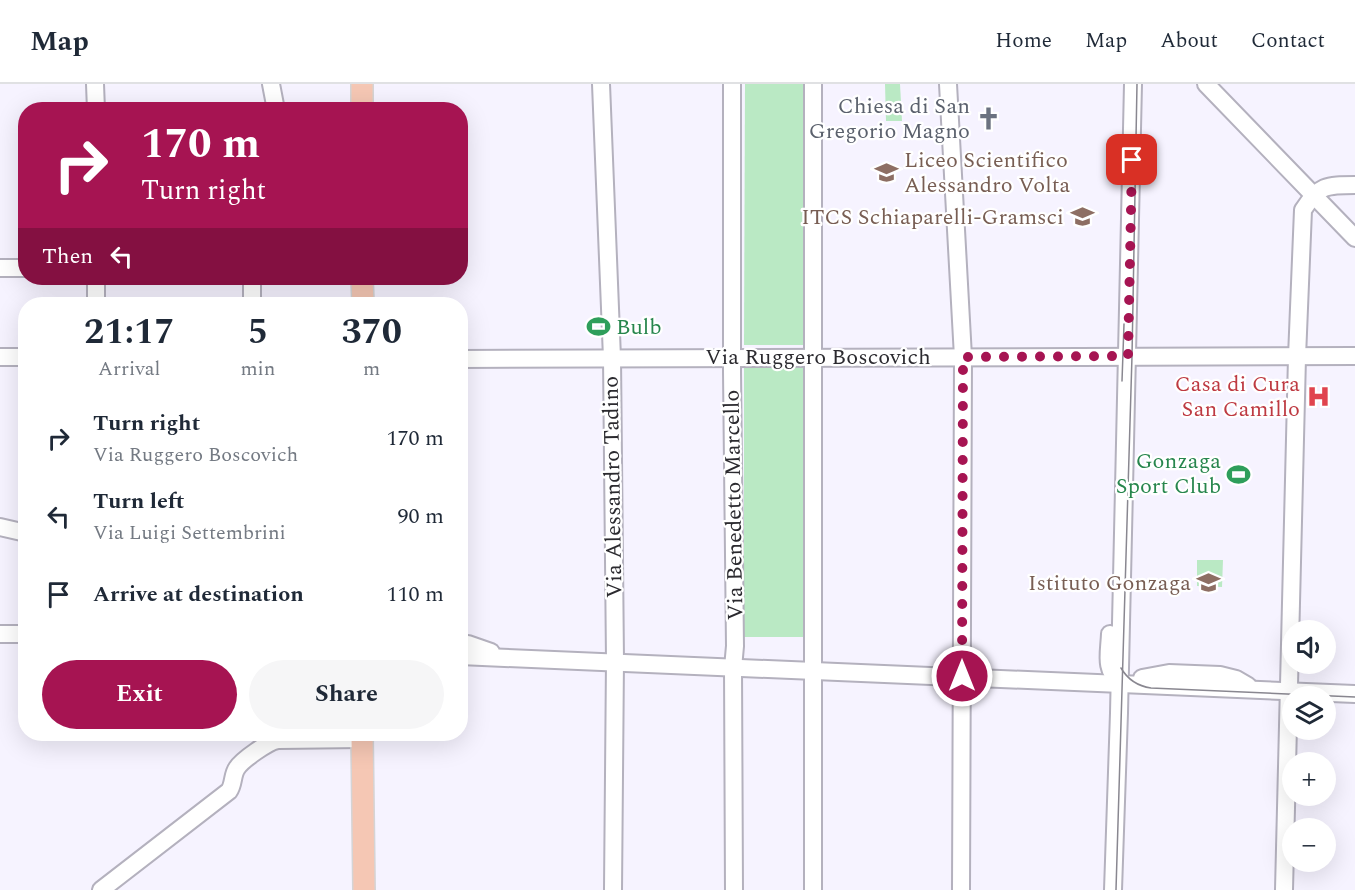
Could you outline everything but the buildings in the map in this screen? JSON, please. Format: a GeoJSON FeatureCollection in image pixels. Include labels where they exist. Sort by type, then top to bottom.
{"type":"FeatureCollection","features":[{"type":"Feature","properties":{"kind":"main road"},"geometry":{"type":"LineString","coordinates":[[362,84],[362,102]]}},
{"type":"Feature","properties":{"kind":"main road"},"geometry":{"type":"LineString","coordinates":[[362,741],[364,890]]}},
{"type":"Feature","properties":{"kind":"street"},"geometry":{"type":"LineString","coordinates":[[95,84],[96,102]]}},
{"type":"Feature","properties":{"kind":"street"},"geometry":{"type":"LineString","coordinates":[[271,84],[274,102]]}},
{"type":"Feature","properties":{"kind":"street","name":"Via Alessandro Tadino"},"geometry":{"type":"LineString","coordinates":[[601,84],[612,358],[615,663],[613,890]]}},
{"type":"Feature","properties":{"kind":"street","name":"Via Benedetto Marcello"},"geometry":{"type":"LineString","coordinates":[[732,84],[734,890]]}},
{"type":"Feature","properties":{"kind":"street"},"geometry":{"type":"LineString","coordinates":[[813,84],[813,890]]}},
{"type":"Feature","properties":{"kind":"street"},"geometry":{"type":"LineString","coordinates":[[948,84],[963,357],[961,890]]}},
{"type":"Feature","properties":{"kind":"street"},"geometry":{"type":"LineString","coordinates":[[1206,84],[1355,238]]}},
{"type":"Feature","properties":{"kind":"street"},"geometry":{"type":"LineString","coordinates":[[1113,890],[1116,812],[1124,784],[1127,759],[1127,701],[1119,684],[1135,86]]}},
{"type":"Feature","properties":{"kind":"street"},"geometry":{"type":"LineString","coordinates":[[1289,686],[1303,210],[1313,195],[1329,186],[1355,185]]}},
{"type":"Feature","properties":{"kind":"street"},"geometry":{"type":"LineString","coordinates":[[0,268],[18,268]]}},
{"type":"Feature","properties":{"kind":"street","name":"Via Ruggero Boscovich"},"geometry":{"type":"LineString","coordinates":[[468,358],[1355,356]]}},
{"type":"Feature","properties":{"kind":"street"},"geometry":{"type":"LineString","coordinates":[[0,357],[18,357]]}},
{"type":"Feature","properties":{"kind":"street"},"geometry":{"type":"LineString","coordinates":[[0,528],[18,531]]}},
{"type":"Feature","properties":{"kind":"street"},"geometry":{"type":"LineString","coordinates":[[0,634],[18,634]]}},
{"type":"Feature","properties":{"kind":"street"},"geometry":{"type":"LineString","coordinates":[[468,644],[500,655],[502,658]]}},
{"type":"Feature","properties":{"kind":"street"},"geometry":{"type":"LineString","coordinates":[[468,656],[1119,684],[1158,674],[1206,674],[1229,677],[1254,689],[1282,691]]}},
{"type":"Feature","properties":{"kind":"street"},"geometry":{"type":"LineString","coordinates":[[1336,693],[1355,694]]}},
{"type":"Feature","properties":{"kind":"street"},"geometry":{"type":"LineString","coordinates":[[1284,890],[1288,740]]}},
{"type":"Feature","properties":{"kind":"street"},"geometry":{"type":"LineString","coordinates":[[101,890],[229,791],[236,768],[268,743],[275,741]]}},
{"type":"Feature","properties":{"kind":"green space"},"geometry":{"type":"Polygon","coordinates":[[[745,84],[805,84],[804,345],[744,345],[745,84]]]}},
{"type":"Feature","properties":{"kind":"green space"},"geometry":{"type":"Polygon","coordinates":[[[885,84],[900,84],[902,121],[886,121],[885,84]]]}},
{"type":"Feature","properties":{"kind":"green space"},"geometry":{"type":"Polygon","coordinates":[[[744,366],[804,366],[804,637],[744,637],[744,366]]]}},
{"type":"Feature","properties":{"kind":"green space"},"geometry":{"type":"Polygon","coordinates":[[[1197,560],[1223,560],[1222,587],[1197,586],[1197,560]]]}},
{"type":"Feature","properties":{"kind":"tram line"},"geometry":{"type":"LineString","coordinates":[[1116,890],[1132,356],[1137,84]]}},
{"type":"Feature","properties":{"kind":"tram line"},"geometry":{"type":"LineString","coordinates":[[1122,381],[1124,324]]}},
{"type":"Feature","properties":{"kind":"tram line"},"geometry":{"type":"LineString","coordinates":[[1121,668],[1133,682],[1151,688],[1355,697]]}},
{"type":"Feature","properties":{"kind":"place","name":"Chiesa di San Gregorio Magno"},"geometry":{"type":"Point","coordinates":[988,119]}},
{"type":"Feature","properties":{"kind":"place","name":"Liceo Scientifico Alessandro Volta"},"geometry":{"type":"Point","coordinates":[886,173]}},
{"type":"Feature","properties":{"kind":"place","name":"ITCS Schiaparelli-Gramsci"},"geometry":{"type":"Point","coordinates":[1082,217]}},
{"type":"Feature","properties":{"kind":"place","name":"Bulb"},"geometry":{"type":"Point","coordinates":[598,327]}},
{"type":"Feature","properties":{"kind":"place","name":"Casa di Cura San Camillo"},"geometry":{"type":"Point","coordinates":[1318,397]}},
{"type":"Feature","properties":{"kind":"place","name":"Gonzaga Sport Club"},"geometry":{"type":"Point","coordinates":[1239,474]}},
{"type":"Feature","properties":{"kind":"place","name":"Istituto Gonzaga"},"geometry":{"type":"Point","coordinates":[1209,583]}},
{"type":"Feature","properties":{"kind":"route"},"geometry":{"type":"LineString","coordinates":[[962,676],[963,357],[1128,356],[1132,160]]}}]}
